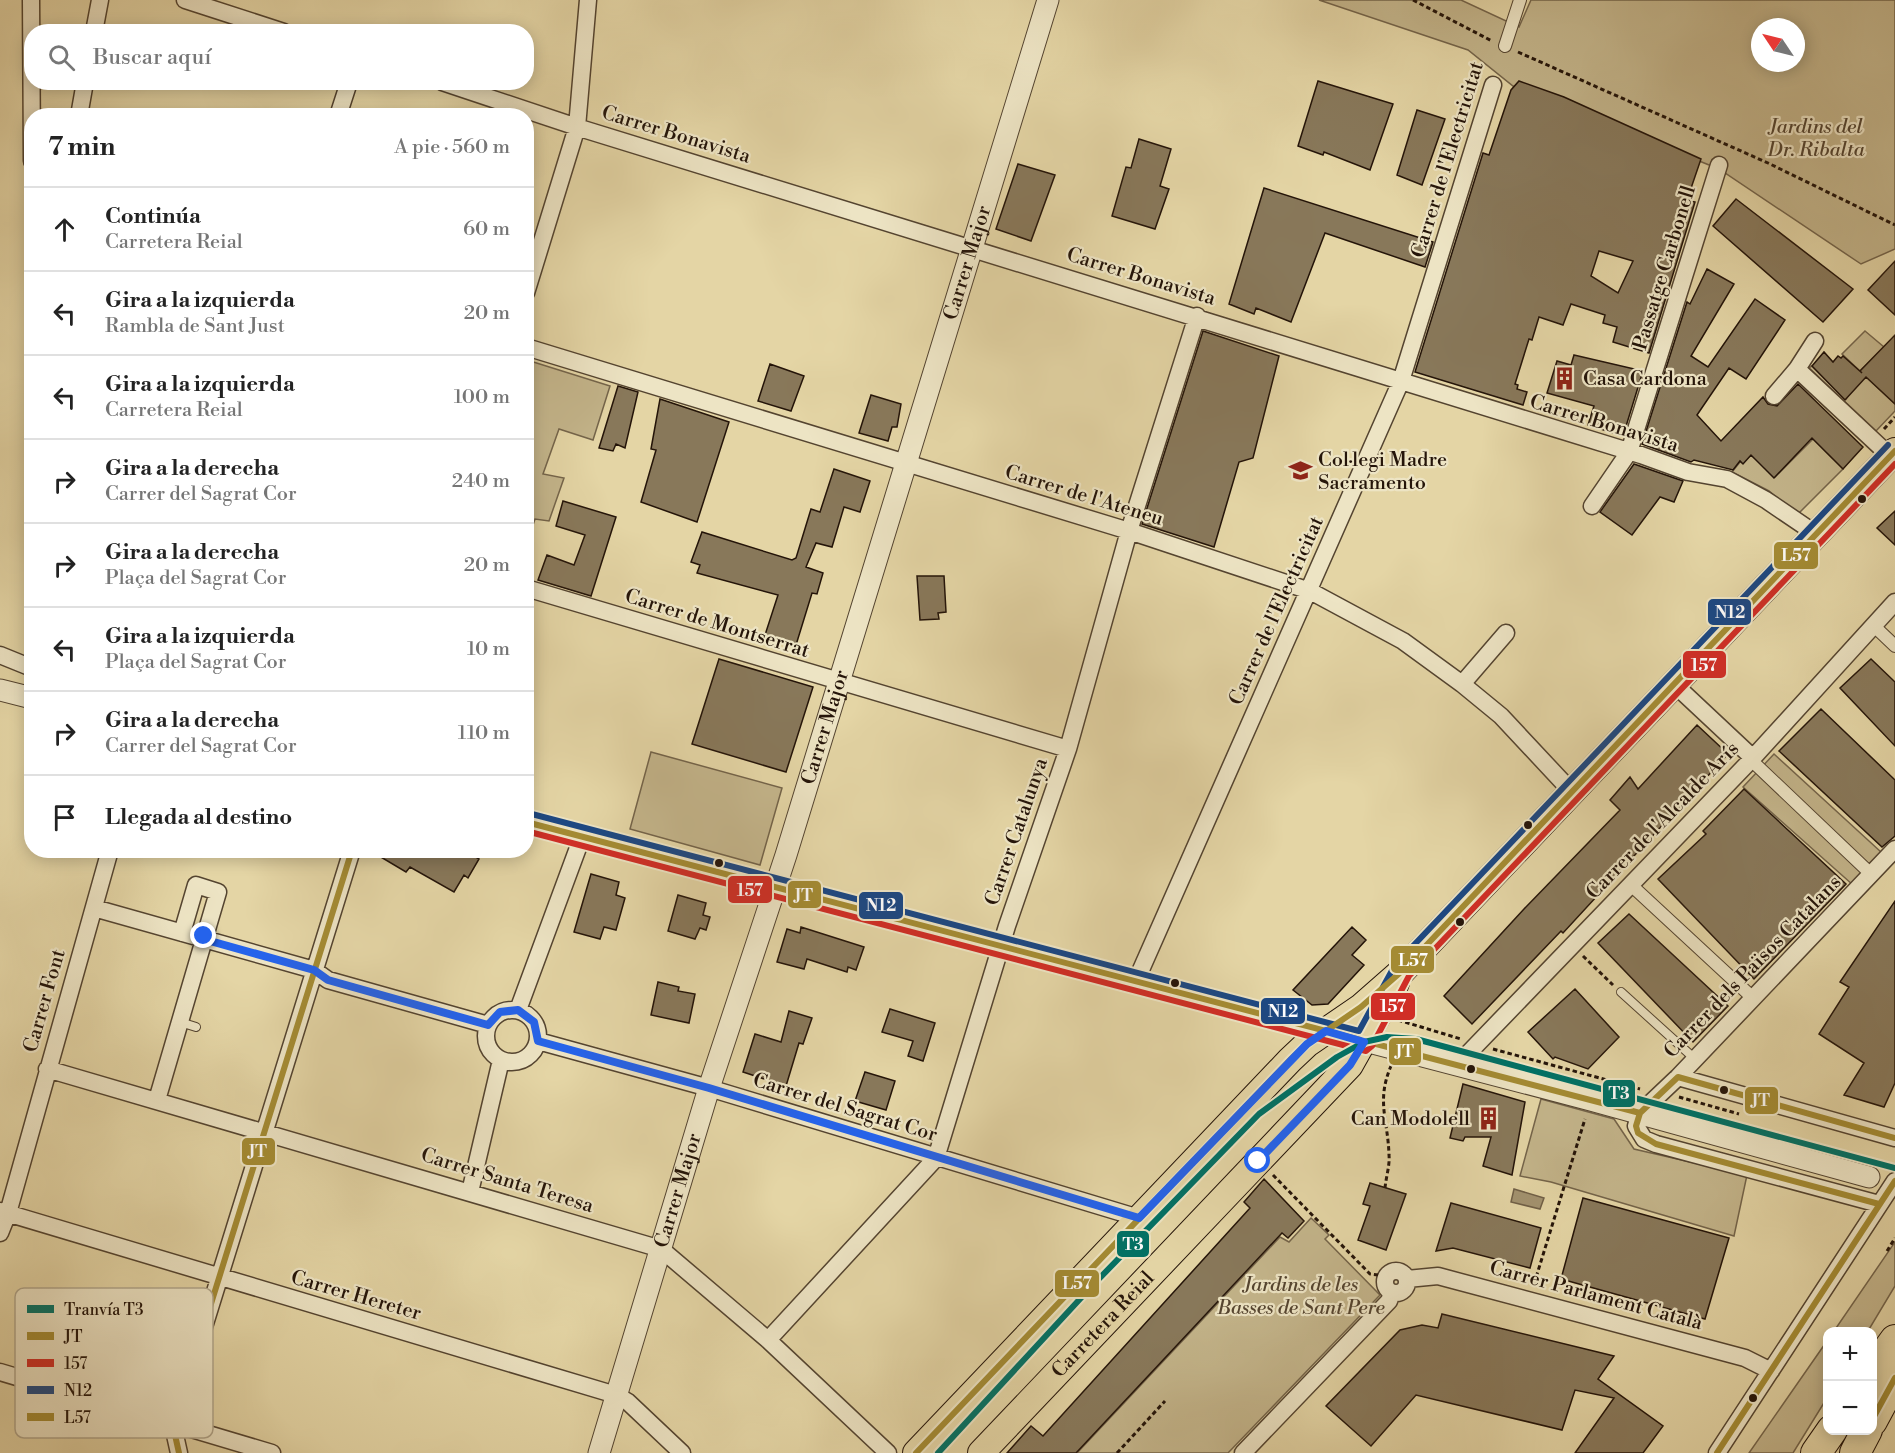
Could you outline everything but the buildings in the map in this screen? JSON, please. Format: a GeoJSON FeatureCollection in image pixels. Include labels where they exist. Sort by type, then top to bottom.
{"type":"FeatureCollection","features":[{"type":"Feature","properties":{"kind":"highway"},"geometry":{"type":"LineString","coordinates":[[1877,1365],[1895,1340]]}},
{"type":"Feature","properties":{"kind":"highway"},"geometry":{"type":"LineString","coordinates":[[1877,1412],[1895,1378]]}},
{"type":"Feature","properties":{"kind":"highway"},"geometry":{"type":"LineString","coordinates":[[1816,1453],[1829,1435]]}},
{"type":"Feature","properties":{"kind":"highway"},"geometry":{"type":"LineString","coordinates":[[1855,1453],[1865,1435]]}},
{"type":"Feature","properties":{"kind":"main road","name":"Carretera Reial"},"geometry":{"type":"LineString","coordinates":[[916,1453],[1290,1060],[1361,1007],[1402,971],[1893,453]]}},
{"type":"Feature","properties":{"kind":"main road","name":"Carretera Reial"},"geometry":{"type":"LineString","coordinates":[[981,1453],[1350,1065],[1380,1015],[1402,971]]}},
{"type":"Feature","properties":{"kind":"street"},"geometry":{"type":"LineString","coordinates":[[32,0],[32,24]]}},
{"type":"Feature","properties":{"kind":"street"},"geometry":{"type":"LineString","coordinates":[[96,24],[100,0]]}},
{"type":"Feature","properties":{"kind":"street"},"geometry":{"type":"LineString","coordinates":[[185,0],[259,24]]}},
{"type":"Feature","properties":{"kind":"street"},"geometry":{"type":"LineString","coordinates":[[534,267],[577,127],[588,0]]}},
{"type":"Feature","properties":{"kind":"street","name":"Carrer Major"},"geometry":{"type":"LineString","coordinates":[[599,1453],[709,1088],[838,682],[1048,0]]}},
{"type":"Feature","properties":{"kind":"street"},"geometry":{"type":"LineString","coordinates":[[1505,46],[1520,0]]}},
{"type":"Feature","properties":{"kind":"street","name":"Carrer de l'Electricitat"},"geometry":{"type":"LineString","coordinates":[[1136,981],[1401,381],[1493,85]]}},
{"type":"Feature","properties":{"kind":"street"},"geometry":{"type":"LineString","coordinates":[[32,90],[32,108]]}},
{"type":"Feature","properties":{"kind":"street"},"geometry":{"type":"LineString","coordinates":[[80,108],[84,90]]}},
{"type":"Feature","properties":{"kind":"street"},"geometry":{"type":"LineString","coordinates":[[341,108],[346,90]]}},
{"type":"Feature","properties":{"kind":"street","name":"Carrer Bonavista"},"geometry":{"type":"LineString","coordinates":[[465,90],[520,108]]}},
{"type":"Feature","properties":{"kind":"street","name":"Carrer Bonavista"},"geometry":{"type":"LineString","coordinates":[[534,113],[1197,316],[1688,472],[1727,479],[1766,500],[1816,534]]}},
{"type":"Feature","properties":{"kind":"street","name":"Passatge Carbonell"},"geometry":{"type":"LineString","coordinates":[[1592,506],[1629,452],[1719,165]]}},
{"type":"Feature","properties":{"kind":"street","name":"Carrer Catalunya"},"geometry":{"type":"LineString","coordinates":[[768,1340],[936,1158],[1001,946],[1068,749],[1129,531],[1197,316]]}},
{"type":"Feature","properties":{"kind":"street"},"geometry":{"type":"LineString","coordinates":[[1774,396],[1797,369],[1815,341]]}},
{"type":"Feature","properties":{"kind":"street","name":"Carrer de l'Ateneu"},"geometry":{"type":"LineString","coordinates":[[534,349],[1129,531],[1310,591],[1403,641],[1462,684],[1501,716],[1572,792]]}},
{"type":"Feature","properties":{"kind":"street"},"geometry":{"type":"LineString","coordinates":[[1797,369],[1893,453]]}},
{"type":"Feature","properties":{"kind":"street","name":"Carrer de Montserrat"},"geometry":{"type":"LineString","coordinates":[[534,590],[1068,749]]}},
{"type":"Feature","properties":{"kind":"street","name":"Carrer de l'Alcalde Arís"},"geometry":{"type":"LineString","coordinates":[[1457,1065],[1752,759],[1895,602]]}},
{"type":"Feature","properties":{"kind":"street"},"geometry":{"type":"LineString","coordinates":[[1874,626],[1895,646]]}},
{"type":"Feature","properties":{"kind":"street"},"geometry":{"type":"LineString","coordinates":[[1462,684],[1506,633]]}},
{"type":"Feature","properties":{"kind":"street"},"geometry":{"type":"LineString","coordinates":[[0,655],[24,665]]}},
{"type":"Feature","properties":{"kind":"street"},"geometry":{"type":"LineString","coordinates":[[1674,684],[1871,874]]}},
{"type":"Feature","properties":{"kind":"street"},"geometry":{"type":"LineString","coordinates":[[0,690],[24,696]]}},
{"type":"Feature","properties":{"kind":"street"},"geometry":{"type":"LineString","coordinates":[[534,824],[1591,1100],[1869,1177]]}},
{"type":"Feature","properties":{"kind":"street"},"geometry":{"type":"LineString","coordinates":[[518,1010],[582,837]]}},
{"type":"Feature","properties":{"kind":"street","name":"Carrer dels Països Catalans"},"geometry":{"type":"LineString","coordinates":[[1640,1113],[1678,1077],[1895,849]]}},
{"type":"Feature","properties":{"kind":"street","name":"Carrer Font"},"geometry":{"type":"LineString","coordinates":[[0,1233],[4,1212],[108,858]]}},
{"type":"Feature","properties":{"kind":"street"},"geometry":{"type":"LineString","coordinates":[[213,1297],[349,858]]}},
{"type":"Feature","properties":{"kind":"street"},"geometry":{"type":"LineString","coordinates":[[158,1100],[218,892],[196,885],[183,933]]}},
{"type":"Feature","properties":{"kind":"street"},"geometry":{"type":"LineString","coordinates":[[1631,885],[1753,998]]}},
{"type":"Feature","properties":{"kind":"street"},"geometry":{"type":"LineString","coordinates":[[94,908],[314,970],[328,980],[488,1025]]}},
{"type":"Feature","properties":{"kind":"street"},"geometry":{"type":"LineString","coordinates":[[518,1010],[534,1022],[538,1041],[533,1052],[524,1060],[513,1063],[501,1060],[487,1046],[485,1035],[488,1025],[500,1012],[518,1010]]}},
{"type":"Feature","properties":{"kind":"street","name":"Carrer del Sagrat Cor"},"geometry":{"type":"LineString","coordinates":[[538,1041],[709,1088],[1139,1218]]}},
{"type":"Feature","properties":{"kind":"street"},"geometry":{"type":"LineString","coordinates":[[470,1192],[501,1060]]}},
{"type":"Feature","properties":{"kind":"street","name":"Carrer Santa Teresa"},"geometry":{"type":"LineString","coordinates":[[47,1069],[265,1131],[661,1249],[768,1340],[888,1453]]}},
{"type":"Feature","properties":{"kind":"street"},"geometry":{"type":"LineString","coordinates":[[1678,1077],[1895,1138]]}},
{"type":"Feature","properties":{"kind":"street"},"geometry":{"type":"LineString","coordinates":[[1640,1113],[1636,1126],[1638,1133],[1644,1139],[1656,1144],[1880,1204]]}},
{"type":"Feature","properties":{"kind":"street"},"geometry":{"type":"LineString","coordinates":[[1717,1453],[1895,1181]]}},
{"type":"Feature","properties":{"kind":"street","name":"Carrer Hereter"},"geometry":{"type":"LineString","coordinates":[[4,1212],[616,1395],[628,1402],[682,1453]]}},
{"type":"Feature","properties":{"kind":"street"},"geometry":{"type":"LineString","coordinates":[[1397,1270],[1407,1279],[1404,1290],[1392,1293],[1386,1289],[1386,1276],[1397,1270]]}},
{"type":"Feature","properties":{"kind":"street","name":"Carrer Parlament Català"},"geometry":{"type":"LineString","coordinates":[[1407,1279],[1438,1276],[1745,1358],[1772,1371]]}},
{"type":"Feature","properties":{"kind":"street"},"geometry":{"type":"LineString","coordinates":[[1243,1453],[1389,1302],[1392,1293]]}},
{"type":"Feature","properties":{"kind":"street"},"geometry":{"type":"LineString","coordinates":[[0,1372],[15,1377]]}},
{"type":"Feature","properties":{"kind":"street"},"geometry":{"type":"LineString","coordinates":[[213,1437],[272,1453]]}},
{"type":"Feature","properties":{"kind":"street"},"geometry":{"type":"LineString","coordinates":[[176,1438],[179,1453]]}},
{"type":"Feature","properties":{"kind":"lane"},"geometry":{"type":"LineString","coordinates":[[1621,992],[1695,1059]]}},
{"type":"Feature","properties":{"kind":"lane"},"geometry":{"type":"LineString","coordinates":[[180,1022],[196,1027]]}},
{"type":"Feature","properties":{"kind":"path"},"geometry":{"type":"LineString","coordinates":[[1413,0],[1505,46],[1768,163],[1894,225]]}},
{"type":"Feature","properties":{"kind":"path"},"geometry":{"type":"LineString","coordinates":[[1572,945],[1621,992]]}},
{"type":"Feature","properties":{"kind":"path"},"geometry":{"type":"LineString","coordinates":[[1380,1015],[1498,1051],[1747,1116]]}},
{"type":"Feature","properties":{"kind":"path"},"geometry":{"type":"LineString","coordinates":[[1385,1188],[1389,1155],[1382,1114],[1383,1085],[1397,1049]]}},
{"type":"Feature","properties":{"kind":"path"},"geometry":{"type":"LineString","coordinates":[[1529,1299],[1591,1100]]}},
{"type":"Feature","properties":{"kind":"path"},"geometry":{"type":"LineString","coordinates":[[1258,1161],[1370,1274],[1386,1276]]}},
{"type":"Feature","properties":{"kind":"path"},"geometry":{"type":"LineString","coordinates":[[1887,1251],[1895,1238]]}},
{"type":"Feature","properties":{"kind":"path"},"geometry":{"type":"LineString","coordinates":[[1117,1453],[1165,1401]]}},
{"type":"Feature","properties":{"kind":"green space","name":"Jardins del Dr. Ribalta"},"geometry":{"type":"Polygon","coordinates":[[[1319,0],[1461,0],[1519,27],[1531,0],[1895,0],[1895,249],[1861,264],[1719,169],[1513,86],[1468,50],[1319,0]]]}},
{"type":"Feature","properties":{"kind":"green space"},"geometry":{"type":"Polygon","coordinates":[[[1865,331],[1884,347],[1860,371],[1842,354],[1865,331]]]}},
{"type":"Feature","properties":{"kind":"green space"},"geometry":{"type":"Polygon","coordinates":[[[534,362],[610,386],[593,440],[559,429],[543,474],[564,478],[549,521],[535,519],[534,522],[534,362]]]}},
{"type":"Feature","properties":{"kind":"green space"},"geometry":{"type":"Polygon","coordinates":[[[1812,366],[1846,399],[1862,373],[1895,404],[1895,411],[1876,431],[1809,368],[1812,366]]]}},
{"type":"Feature","properties":{"kind":"green space"},"geometry":{"type":"Polygon","coordinates":[[[1813,439],[1843,469],[1797,515],[1769,491],[1732,472],[1740,462],[1743,463],[1751,455],[1775,477],[1813,439]]]}},
{"type":"Feature","properties":{"kind":"green space"},"geometry":{"type":"Polygon","coordinates":[[[651,752],[782,788],[760,865],[630,829],[651,752]]]}},
{"type":"Feature","properties":{"kind":"green space"},"geometry":{"type":"Polygon","coordinates":[[[1774,754],[1881,852],[1853,885],[1743,787],[1774,754]]]}},
{"type":"Feature","properties":{"kind":"green space"},"geometry":{"type":"Polygon","coordinates":[[[1541,1099],[1614,1119],[1634,1149],[1747,1175],[1734,1236],[1551,1182],[1520,1176],[1541,1099]]]}},
{"type":"Feature","properties":{"kind":"green space","name":"Jardins de les Basses de Sant Pere"},"geometry":{"type":"Polygon","coordinates":[[[1311,1218],[1329,1235],[1325,1239],[1380,1295],[1228,1453],[1077,1453],[1280,1237],[1289,1242],[1311,1218]]]}},
{"type":"Feature","properties":{"kind":"green space"},"geometry":{"type":"Polygon","coordinates":[[[1895,1242],[1895,1286],[1870,1327],[1837,1327],[1895,1242]]]}},
{"type":"Feature","properties":{"kind":"green space"},"geometry":{"type":"Polygon","coordinates":[[[1823,1347],[1823,1404],[1793,1453],[1749,1453],[1823,1347]]]}},
{"type":"Feature","properties":{"kind":"shaded area"},"geometry":{"type":"Polygon","coordinates":[[[1514,1189],[1544,1198],[1540,1209],[1511,1202],[1514,1189]]]}},
{"type":"Feature","properties":{"kind":"tram line","name":"T3"},"geometry":{"type":"LineString","coordinates":[[938,1453],[1091,1287],[1259,1114],[1337,1057],[1364,1042],[1387,1037],[1416,1039],[1895,1168]]}},
{"type":"Feature","properties":{"kind":"transit line","name":"N12"},"geometry":{"type":"LineString","coordinates":[[534,815],[1359,1031],[1395,965],[1888,445]]}},
{"type":"Feature","properties":{"kind":"transit line","name":"L57"},"geometry":{"type":"LineString","coordinates":[[916,1453],[1290,1060],[1307,1044],[1361,1007],[1402,971],[1895,451]]}},
{"type":"Feature","properties":{"kind":"transit line","name":"157"},"geometry":{"type":"LineString","coordinates":[[534,833],[1366,1051],[1372,1046],[1409,976],[1895,464]]}},
{"type":"Feature","properties":{"kind":"transit line","name":"JT"},"geometry":{"type":"LineString","coordinates":[[534,824],[1640,1113]]}},
{"type":"Feature","properties":{"kind":"transit line","name":"JT"},"geometry":{"type":"LineString","coordinates":[[213,1297],[350,858]]}},
{"type":"Feature","properties":{"kind":"transit line","name":"JT"},"geometry":{"type":"LineString","coordinates":[[1640,1113],[1678,1077],[1895,1138]]}},
{"type":"Feature","properties":{"kind":"transit line","name":"JT"},"geometry":{"type":"LineString","coordinates":[[1640,1113],[1636,1126],[1638,1133],[1656,1144],[1879,1204]]}},
{"type":"Feature","properties":{"kind":"transit line","name":"JT"},"geometry":{"type":"LineString","coordinates":[[1717,1453],[1895,1181]]}},
{"type":"Feature","properties":{"kind":"transit line","name":"L57"},"geometry":{"type":"LineString","coordinates":[[1877,1411],[1895,1378]]}},
{"type":"Feature","properties":{"kind":"transit line","name":"JT"},"geometry":{"type":"LineString","coordinates":[[176,1438],[179,1453]]}},
{"type":"Feature","properties":{"kind":"place","name":"Casa Cardona"},"geometry":{"type":"Point","coordinates":[1565,379]}},
{"type":"Feature","properties":{"kind":"place","name":"Col·legi Madre Sacramento"},"geometry":{"type":"Point","coordinates":[1300,471]}},
{"type":"Feature","properties":{"kind":"place","name":"Can Modolell"},"geometry":{"type":"Point","coordinates":[1488,1119]}},
{"type":"Feature","properties":{"kind":"route"},"geometry":{"type":"LineString","coordinates":[[204,936],[203,939],[314,970],[328,980],[488,1025],[500,1012],[518,1010],[527,1014],[534,1022],[538,1031],[538,1041],[709,1088],[1139,1218],[1307,1044],[1326,1031],[1364,1042],[1350,1065],[1258,1161]]}}]}
